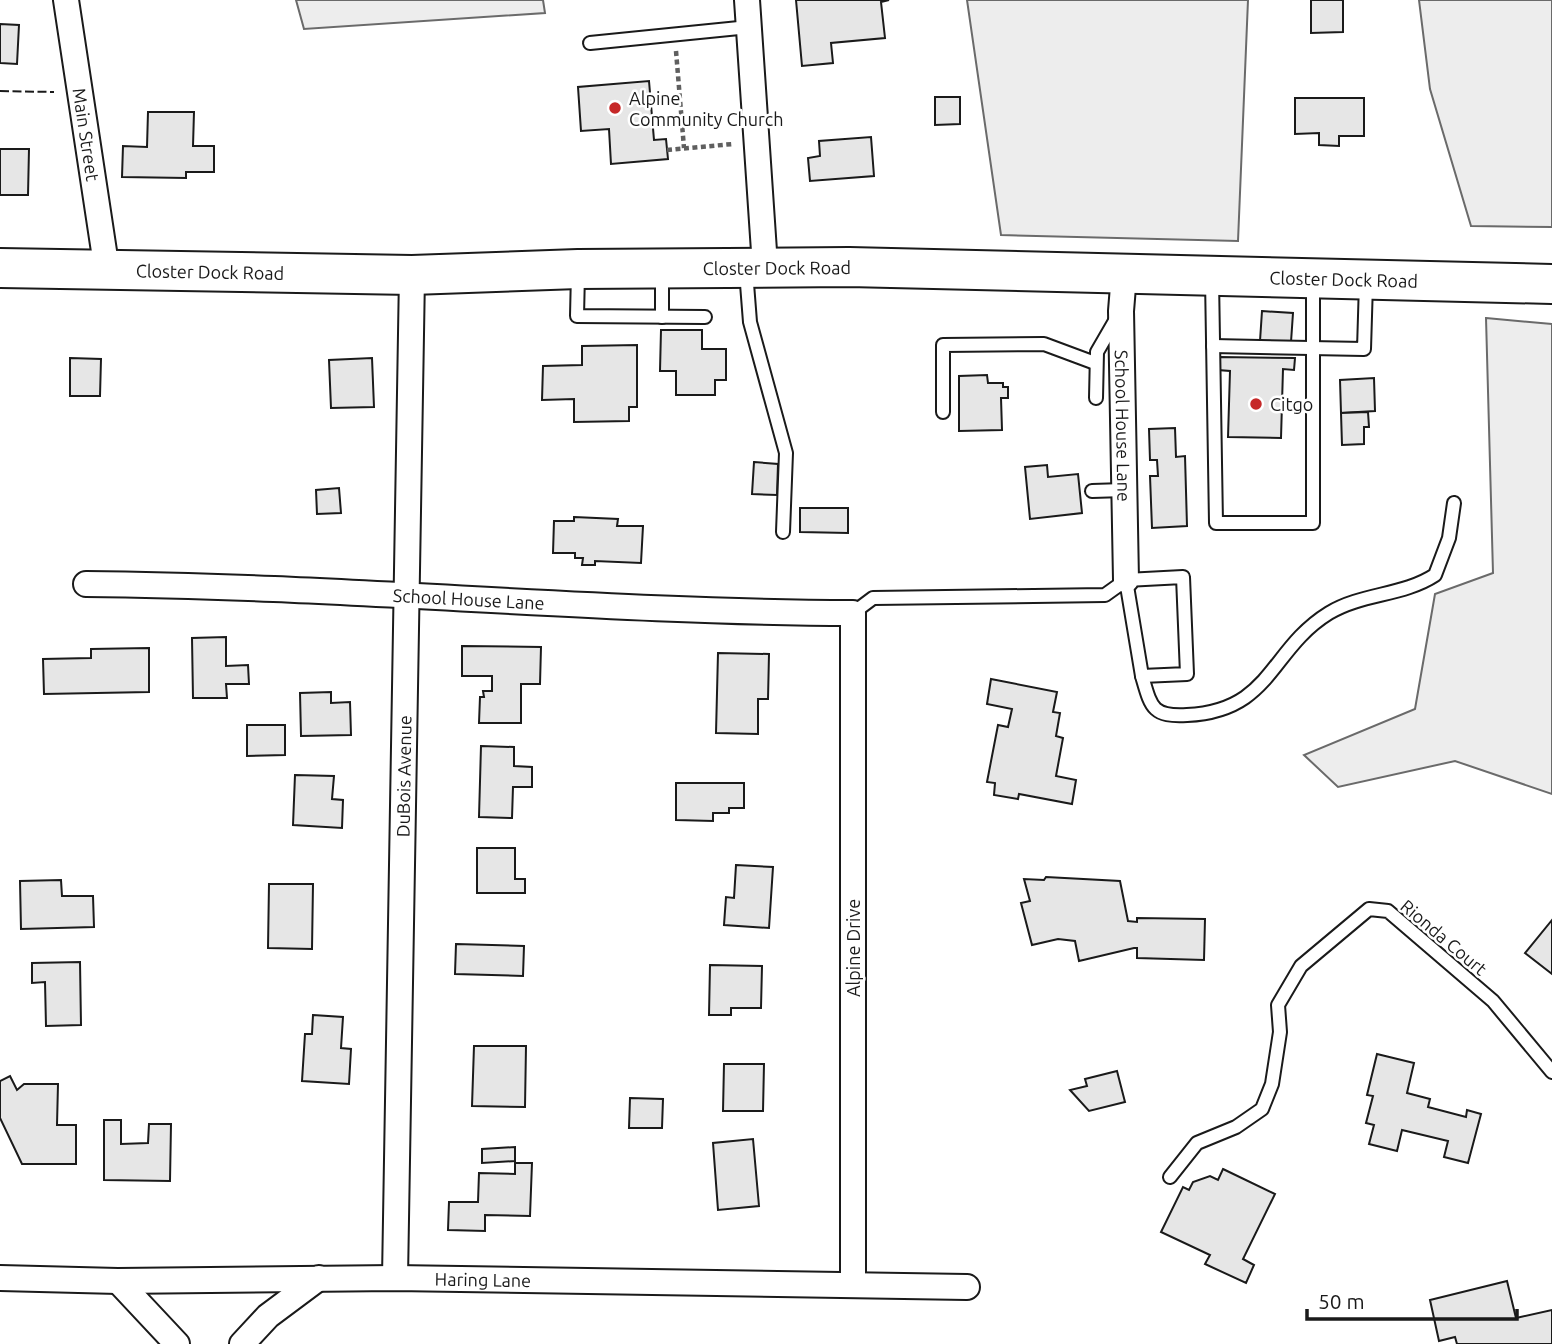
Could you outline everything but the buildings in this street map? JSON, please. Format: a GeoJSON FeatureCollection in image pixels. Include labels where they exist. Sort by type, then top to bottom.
{"type":"FeatureCollection","features":[{"type":"Feature","properties":{"kind":"main road","name":"Closter Dock Road"},"geometry":{"type":"LineString","coordinates":[[0,268],[412,275],[755,266],[1552,284]]}},
{"type":"Feature","properties":{"kind":"street","name":"Main Street"},"geometry":{"type":"LineString","coordinates":[[66,0],[107,271]]}},
{"type":"Feature","properties":{"kind":"street"},"geometry":{"type":"LineString","coordinates":[[747,0],[759,142],[755,266]]}},
{"type":"Feature","properties":{"kind":"street","name":"School House Lane"},"geometry":{"type":"LineString","coordinates":[[1124,274],[1121,311],[1126,580]]}},
{"type":"Feature","properties":{"kind":"street","name":"DuBois Avenue"},"geometry":{"type":"LineString","coordinates":[[395,1278],[412,275]]}},
{"type":"Feature","properties":{"kind":"street","name":"School House Lane"},"geometry":{"type":"LineString","coordinates":[[86,584],[185,585],[746,612],[853,613]]}},
{"type":"Feature","properties":{"kind":"street","name":"Alpine Drive"},"geometry":{"type":"LineString","coordinates":[[853,613],[853,1284]]}},
{"type":"Feature","properties":{"kind":"street","name":"Haring Lane"},"geometry":{"type":"LineString","coordinates":[[0,1278],[118,1281],[395,1278],[967,1287]]}},
{"type":"Feature","properties":{"kind":"street"},"geometry":{"type":"LineString","coordinates":[[242,1344],[268,1316],[319,1278]]}},
{"type":"Feature","properties":{"kind":"street"},"geometry":{"type":"LineString","coordinates":[[118,1281],[177,1344]]}},
{"type":"Feature","properties":{"kind":"lane"},"geometry":{"type":"LineString","coordinates":[[590,43],[749,27]]}},
{"type":"Feature","properties":{"kind":"lane"},"geometry":{"type":"LineString","coordinates":[[755,266],[750,322],[786,453],[783,532]]}},
{"type":"Feature","properties":{"kind":"lane"},"geometry":{"type":"LineString","coordinates":[[662,268],[662,317]]}},
{"type":"Feature","properties":{"kind":"lane"},"geometry":{"type":"LineString","coordinates":[[578,269],[577,316],[705,317]]}},
{"type":"Feature","properties":{"kind":"lane"},"geometry":{"type":"LineString","coordinates":[[1212,275],[1216,523],[1313,523],[1313,278]]}},
{"type":"Feature","properties":{"kind":"lane"},"geometry":{"type":"LineString","coordinates":[[1213,346],[1364,349],[1366,279]]}},
{"type":"Feature","properties":{"kind":"lane"},"geometry":{"type":"LineString","coordinates":[[1096,398],[1095,363],[1100,342],[1121,311]]}},
{"type":"Feature","properties":{"kind":"lane"},"geometry":{"type":"LineString","coordinates":[[943,412],[943,345],[1044,344],[1095,363]]}},
{"type":"Feature","properties":{"kind":"lane"},"geometry":{"type":"LineString","coordinates":[[1092,491],[1125,490]]}},
{"type":"Feature","properties":{"kind":"lane"},"geometry":{"type":"LineString","coordinates":[[1126,580],[1142,676],[1150,704],[1156,711],[1173,716],[1212,714],[1233,707],[1251,696],[1294,644],[1322,618],[1355,600],[1418,584],[1435,575],[1449,538],[1454,503]]}},
{"type":"Feature","properties":{"kind":"lane"},"geometry":{"type":"LineString","coordinates":[[853,613],[873,598],[1105,594],[1126,580],[1183,577],[1187,674],[1142,676]]}},
{"type":"Feature","properties":{"kind":"lane","name":"Rionda Court"},"geometry":{"type":"LineString","coordinates":[[1170,1177],[1197,1143],[1236,1127],[1262,1109],[1272,1084],[1280,1032],[1278,1005],[1301,967],[1369,909],[1388,911],[1493,1001],[1552,1072]]}},
{"type":"Feature","properties":{"kind":"path"},"geometry":{"type":"LineString","coordinates":[[675,35],[684,148]]}},
{"type":"Feature","properties":{"kind":"path"},"geometry":{"type":"LineString","coordinates":[[667,150],[759,142]]}},
{"type":"Feature","properties":{"kind":"shaded area"},"geometry":{"type":"Polygon","coordinates":[[[296,0],[543,0],[545,13],[304,29],[296,0]]]}},
{"type":"Feature","properties":{"kind":"shaded area"},"geometry":{"type":"Polygon","coordinates":[[[967,0],[1248,0],[1238,241],[1001,235],[967,0]]]}},
{"type":"Feature","properties":{"kind":"shaded area"},"geometry":{"type":"Polygon","coordinates":[[[1419,0],[1552,0],[1552,227],[1471,226],[1430,89],[1419,0]]]}},
{"type":"Feature","properties":{"kind":"shaded area"},"geometry":{"type":"Polygon","coordinates":[[[1486,318],[1552,324],[1552,794],[1455,761],[1338,787],[1304,755],[1415,709],[1435,594],[1493,573],[1486,318]]]}},
{"type":"Feature","properties":{"kind":"fence"},"geometry":{"type":"LineString","coordinates":[[0,91],[54,92]]}},
{"type":"Feature","properties":{"kind":"place","name":"Alpine Community Church"},"geometry":{"type":"Point","coordinates":[615,108]}},
{"type":"Feature","properties":{"kind":"place","name":"Citgo"},"geometry":{"type":"Point","coordinates":[1256,404]}}]}
